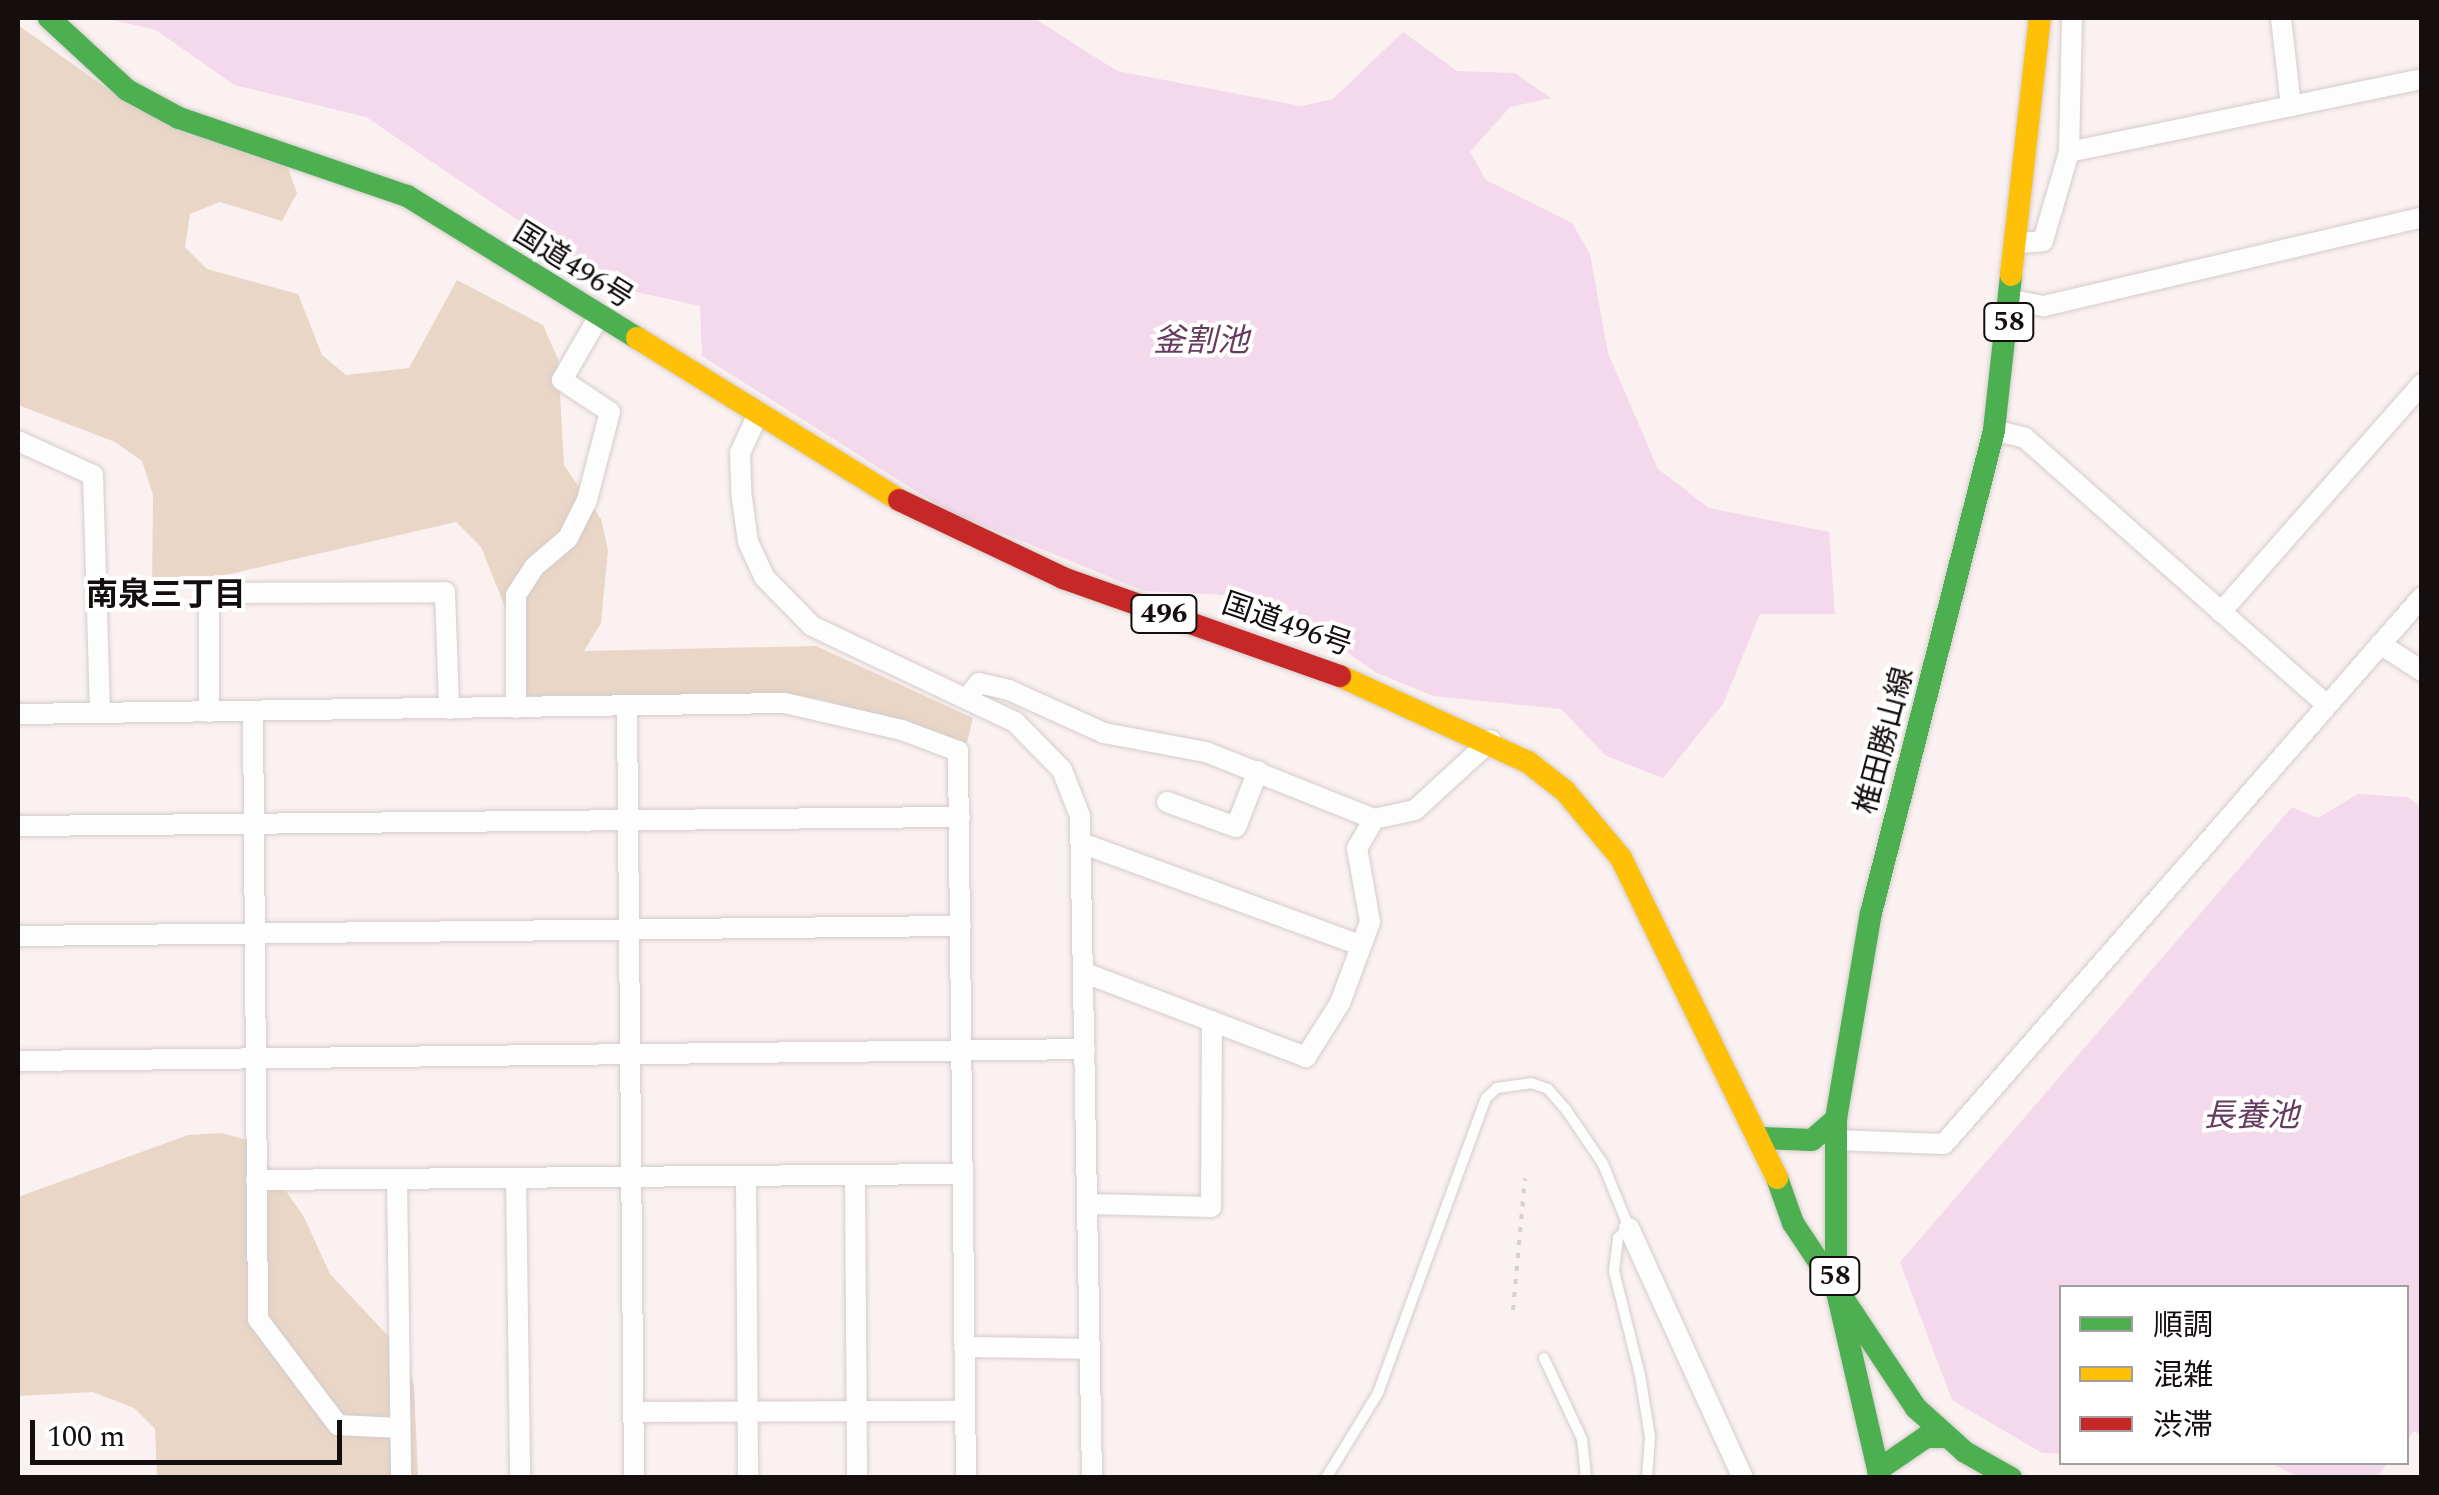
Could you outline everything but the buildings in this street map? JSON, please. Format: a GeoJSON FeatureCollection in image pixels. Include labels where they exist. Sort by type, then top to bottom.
{"type":"FeatureCollection","features":[{"type":"Feature","properties":{"kind":"main road","name":"国道496号"},"geometry":{"type":"LineString","coordinates":[[49,18],[144,100],[179,118],[407,196],[598,318],[925,516],[1062,578],[1386,692],[1490,740],[1565,790],[1622,858],[1762,1138],[1793,1223],[1916,1408],[1944,1437],[2012,1478]]}},
{"type":"Feature","properties":{"kind":"main road","name":"椎田勝山線"},"geometry":{"type":"LineString","coordinates":[[1879,1474],[1836,1288],[1835,1130],[1842,1069],[1871,913],[1994,430],[2012,300],[2040,18]]}},
{"type":"Feature","properties":{"kind":"main road"},"geometry":{"type":"LineString","coordinates":[[1762,1138],[1812,1140],[1835,1130]]}},
{"type":"Feature","properties":{"kind":"main road"},"geometry":{"type":"LineString","coordinates":[[1879,1474],[1926,1437],[1944,1437]]}},
{"type":"Feature","properties":{"kind":"street"},"geometry":{"type":"LineString","coordinates":[[2018,243],[2043,241],[2069,152],[2072,18]]}},
{"type":"Feature","properties":{"kind":"street"},"geometry":{"type":"LineString","coordinates":[[2281,18],[2291,106]]}},
{"type":"Feature","properties":{"kind":"street"},"geometry":{"type":"LineString","coordinates":[[2069,152],[2422,78]]}},
{"type":"Feature","properties":{"kind":"street"},"geometry":{"type":"LineString","coordinates":[[2012,300],[2044,306],[2422,216]]}},
{"type":"Feature","properties":{"kind":"street"},"geometry":{"type":"LineString","coordinates":[[516,708],[516,596],[534,566],[568,538],[587,500],[610,412],[562,380],[598,318]]}},
{"type":"Feature","properties":{"kind":"street"},"geometry":{"type":"LineString","coordinates":[[2221,612],[2422,384]]}},
{"type":"Feature","properties":{"kind":"street"},"geometry":{"type":"LineString","coordinates":[[757,416],[740,453],[741,491],[748,542],[764,577],[812,626],[1015,722],[1046,751],[1072,792],[1084,844],[1092,1478]]}},
{"type":"Feature","properties":{"kind":"street"},"geometry":{"type":"LineString","coordinates":[[1994,430],[2025,438],[2326,704]]}},
{"type":"Feature","properties":{"kind":"street"},"geometry":{"type":"LineString","coordinates":[[18,442],[93,475],[100,713]]}},
{"type":"Feature","properties":{"kind":"street"},"geometry":{"type":"LineString","coordinates":[[210,712],[209,593],[445,592],[449,708]]}},
{"type":"Feature","properties":{"kind":"street"},"geometry":{"type":"LineString","coordinates":[[1835,1130],[1944,1144],[2422,597]]}},
{"type":"Feature","properties":{"kind":"street"},"geometry":{"type":"LineString","coordinates":[[2380,644],[2422,671]]}},
{"type":"Feature","properties":{"kind":"street"},"geometry":{"type":"LineString","coordinates":[[966,698],[979,683],[1009,690],[1104,733],[1206,752],[1374,820],[1415,810],[1490,740]]}},
{"type":"Feature","properties":{"kind":"street"},"geometry":{"type":"LineString","coordinates":[[18,714],[785,703],[902,730],[958,751],[966,1478]]}},
{"type":"Feature","properties":{"kind":"street"},"geometry":{"type":"LineString","coordinates":[[627,706],[634,1478]]}},
{"type":"Feature","properties":{"kind":"street"},"geometry":{"type":"LineString","coordinates":[[253,711],[258,1319],[338,1425],[400,1428]]}},
{"type":"Feature","properties":{"kind":"street"},"geometry":{"type":"LineString","coordinates":[[1167,802],[1236,827],[1258,771]]}},
{"type":"Feature","properties":{"kind":"street"},"geometry":{"type":"LineString","coordinates":[[18,826],[960,817]]}},
{"type":"Feature","properties":{"kind":"street"},"geometry":{"type":"LineString","coordinates":[[1086,973],[1306,1057],[1340,1004],[1370,922],[1357,848],[1374,820]]}},
{"type":"Feature","properties":{"kind":"street"},"geometry":{"type":"LineString","coordinates":[[1084,844],[1360,945]]}},
{"type":"Feature","properties":{"kind":"street"},"geometry":{"type":"LineString","coordinates":[[18,936],[962,926]]}},
{"type":"Feature","properties":{"kind":"street"},"geometry":{"type":"LineString","coordinates":[[1088,1204],[1211,1207],[1212,1021]]}},
{"type":"Feature","properties":{"kind":"street"},"geometry":{"type":"LineString","coordinates":[[18,1061],[1085,1050]]}},
{"type":"Feature","properties":{"kind":"street"},"geometry":{"type":"LineString","coordinates":[[256,1180],[961,1174]]}},
{"type":"Feature","properties":{"kind":"street"},"geometry":{"type":"LineString","coordinates":[[746,1176],[748,1478]]}},
{"type":"Feature","properties":{"kind":"street"},"geometry":{"type":"LineString","coordinates":[[855,1176],[857,1478]]}},
{"type":"Feature","properties":{"kind":"street"},"geometry":{"type":"LineString","coordinates":[[516,1178],[520,1478]]}},
{"type":"Feature","properties":{"kind":"street"},"geometry":{"type":"LineString","coordinates":[[398,1179],[400,1478]]}},
{"type":"Feature","properties":{"kind":"street"},"geometry":{"type":"LineString","coordinates":[[1629,1228],[1743,1478]]}},
{"type":"Feature","properties":{"kind":"street"},"geometry":{"type":"LineString","coordinates":[[964,1347],[1089,1349]]}},
{"type":"Feature","properties":{"kind":"street"},"geometry":{"type":"LineString","coordinates":[[633,1412],[964,1411]]}},
{"type":"Feature","properties":{"kind":"lane"},"geometry":{"type":"LineString","coordinates":[[1326,1478],[1378,1393],[1473,1124],[1497,1088],[1531,1083],[1548,1089],[1603,1164],[1629,1228],[1618,1238],[1614,1271],[1650,1437],[1647,1478]]}},
{"type":"Feature","properties":{"kind":"lane"},"geometry":{"type":"LineString","coordinates":[[1544,1358],[1582,1439],[1586,1478]]}},
{"type":"Feature","properties":{"kind":"path"},"geometry":{"type":"LineString","coordinates":[[1513,1310],[1525,1179]]}},
{"type":"Feature","properties":{"kind":"shaded area"},"geometry":{"type":"Polygon","coordinates":[[[18,25],[134,108],[286,163],[297,193],[282,221],[220,202],[190,214],[185,247],[207,269],[298,294],[322,355],[346,375],[409,368],[457,280],[543,325],[558,359],[564,465],[601,519],[608,550],[601,623],[584,651],[816,646],[973,718],[967,743],[817,698],[514,696],[505,607],[481,547],[456,522],[152,592],[153,495],[142,461],[115,442],[18,405],[18,25]]]}},
{"type":"Feature","properties":{"kind":"shaded area"},"geometry":{"type":"Polygon","coordinates":[[[221,1133],[251,1141],[304,1217],[330,1274],[406,1355],[414,1386],[418,1477],[157,1477],[155,1429],[134,1408],[93,1392],[18,1396],[18,1197],[188,1135],[221,1133]]]}},
{"type":"Feature","properties":{"kind":"water","name":"釜割池"},"geometry":{"type":"Polygon","coordinates":[[[105,18],[1034,18],[1117,71],[1301,106],[1333,99],[1403,32],[1457,71],[1515,73],[1551,98],[1510,107],[1470,152],[1486,180],[1572,223],[1590,254],[1608,353],[1658,469],[1709,508],[1829,532],[1835,614],[1760,614],[1723,704],[1663,778],[1606,756],[1561,709],[1433,696],[1375,672],[1270,597],[1144,591],[946,510],[702,356],[700,306],[618,288],[366,117],[234,85],[156,30],[105,18]]]}},
{"type":"Feature","properties":{"kind":"water","name":"長養池"},"geometry":{"type":"Polygon","coordinates":[[[2358,794],[2407,797],[2421,806],[2421,1435],[2414,1431],[2409,1437],[2409,1285],[2059,1285],[2059,1454],[2042,1453],[1952,1400],[1900,1262],[2292,807],[2318,818],[2358,794]]]}},
{"type":"Feature","properties":{"kind":"water"},"geometry":{"type":"Polygon","coordinates":[[[2274,1465],[2386,1465],[2376,1478],[2299,1477],[2274,1465]]]}},
{"type":"Feature","properties":{"kind":"traffic: fast"},"geometry":{"type":"LineString","coordinates":[[49,18],[127,90],[179,118],[407,196],[637,338]]}},
{"type":"Feature","properties":{"kind":"traffic: fast"},"geometry":{"type":"LineString","coordinates":[[1880,1478],[1836,1288],[1836,1119],[1871,913],[1994,430],[2011,275]]}},
{"type":"Feature","properties":{"kind":"traffic: fast"},"geometry":{"type":"LineString","coordinates":[[1762,1138],[1812,1140],[1836,1119]]}},
{"type":"Feature","properties":{"kind":"traffic: fast"},"geometry":{"type":"LineString","coordinates":[[1777,1178],[1793,1223],[1916,1408],[1965,1452],[2011,1478]]}},
{"type":"Feature","properties":{"kind":"traffic: fast"},"geometry":{"type":"LineString","coordinates":[[1878,1470],[1926,1437],[1944,1437]]}},
{"type":"Feature","properties":{"kind":"traffic: slow"},"geometry":{"type":"LineString","coordinates":[[2011,275],[2040,18]]}},
{"type":"Feature","properties":{"kind":"traffic: slow"},"geometry":{"type":"LineString","coordinates":[[637,338],[899,500]]}},
{"type":"Feature","properties":{"kind":"traffic: slow"},"geometry":{"type":"LineString","coordinates":[[1340,676],[1528,762],[1565,791],[1621,858],[1777,1178]]}},
{"type":"Feature","properties":{"kind":"traffic: jam"},"geometry":{"type":"LineString","coordinates":[[899,500],[1063,578],[1340,676]]}},
{"type":"Feature","properties":{"kind":"district","name":"南泉三丁目"},"geometry":{"type":"Point","coordinates":[166,596]}}]}
